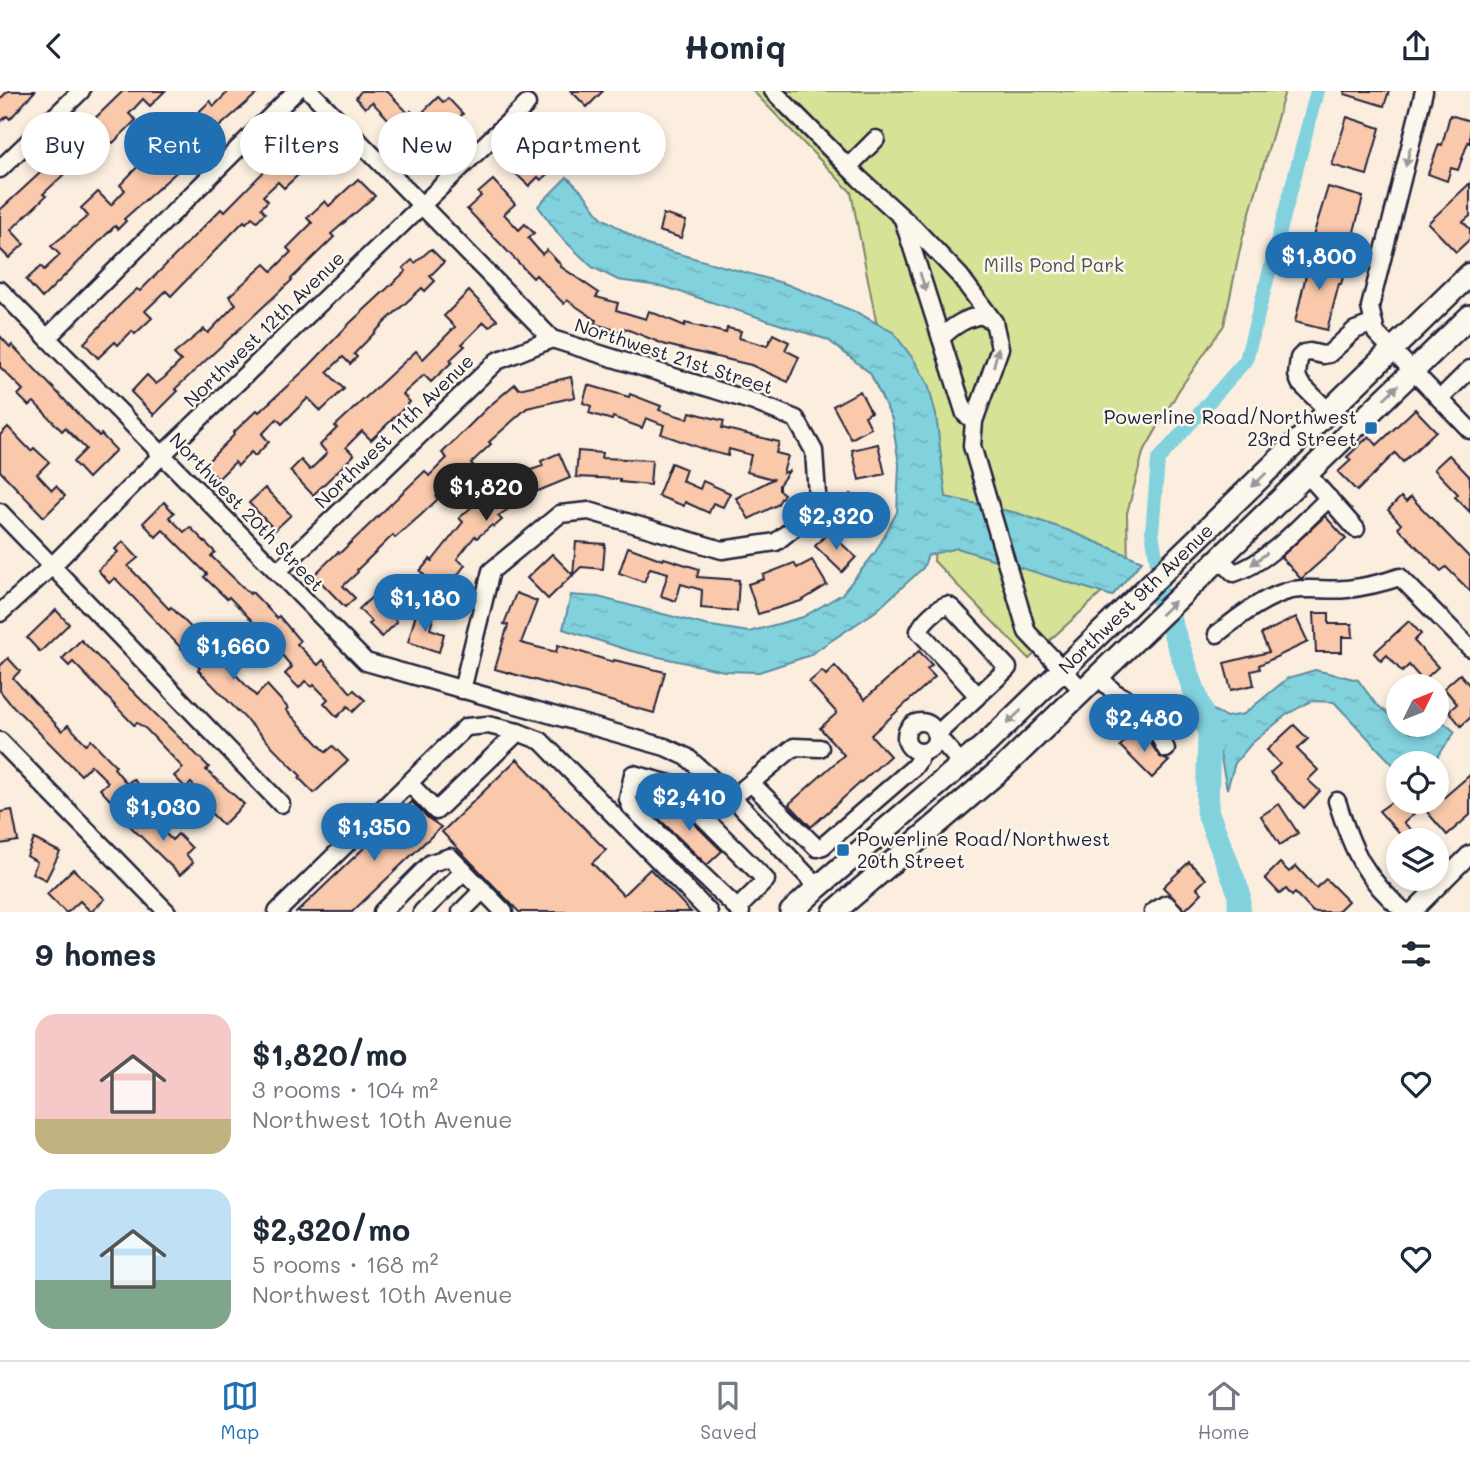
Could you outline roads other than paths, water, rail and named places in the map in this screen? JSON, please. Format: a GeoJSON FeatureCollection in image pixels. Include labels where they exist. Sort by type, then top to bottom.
{"type":"FeatureCollection","features":[{"type":"Feature","properties":{"kind":"main road","name":"Northwest 9th Avenue"},"geometry":{"type":"LineString","coordinates":[[791,912],[962,764],[1063,670],[1470,274]]}},
{"type":"Feature","properties":{"kind":"main road","name":"Northwest 9th Avenue"},"geometry":{"type":"LineString","coordinates":[[835,910],[1005,766],[1470,316]]}},
{"type":"Feature","properties":{"kind":"main road"},"geometry":{"type":"LineString","coordinates":[[1307,474],[1307,453],[1325,427],[1327,413]]}},
{"type":"Feature","properties":{"kind":"main road"},"geometry":{"type":"LineString","coordinates":[[835,910],[853,857]]}},
{"type":"Feature","properties":{"kind":"main road"},"geometry":{"type":"LineString","coordinates":[[816,912],[819,904],[818,887]]}},
{"type":"Feature","properties":{"kind":"street"},"geometry":{"type":"LineString","coordinates":[[0,169],[81,91]]}},
{"type":"Feature","properties":{"kind":"street"},"geometry":{"type":"LineString","coordinates":[[48,337],[296,91]]}},
{"type":"Feature","properties":{"kind":"street","name":"Northwest 21st Street"},"geometry":{"type":"LineString","coordinates":[[310,91],[552,339],[754,402],[796,419],[814,451],[817,495],[795,527],[776,542],[722,550],[589,511],[559,514],[491,571],[462,690]]}},
{"type":"Feature","properties":{"kind":"street"},"geometry":{"type":"LineString","coordinates":[[773,91],[960,276],[994,322],[1000,348],[974,421],[972,446],[1027,632],[1063,670],[1139,706],[1149,716],[1166,748]]}},
{"type":"Feature","properties":{"kind":"street"},"geometry":{"type":"LineString","coordinates":[[1424,91],[1370,307],[1376,333],[1470,430]]}},
{"type":"Feature","properties":{"kind":"street","name":"Northwest 12th Avenue"},"geometry":{"type":"LineString","coordinates":[[0,613],[52,566],[162,455],[423,207],[527,104]]}},
{"type":"Feature","properties":{"kind":"street"},"geometry":{"type":"LineString","coordinates":[[848,167],[876,139]]}},
{"type":"Feature","properties":{"kind":"street"},"geometry":{"type":"LineString","coordinates":[[903,217],[965,414],[974,421]]}},
{"type":"Feature","properties":{"kind":"street","name":"Northwest 20th Street"},"geometry":{"type":"LineString","coordinates":[[0,290],[366,662],[665,747],[687,757],[733,798],[818,887]]}},
{"type":"Feature","properties":{"kind":"street"},"geometry":{"type":"LineString","coordinates":[[941,338],[954,326],[970,318],[981,315],[994,322]]}},
{"type":"Feature","properties":{"kind":"street"},"geometry":{"type":"LineString","coordinates":[[1327,413],[1300,383],[1297,375],[1299,358],[1310,352],[1323,355],[1329,353],[1355,330],[1374,323]]}},
{"type":"Feature","properties":{"kind":"street","name":"Northwest 11th Avenue"},"geometry":{"type":"LineString","coordinates":[[277,572],[497,361],[552,339]]}},
{"type":"Feature","properties":{"kind":"street"},"geometry":{"type":"LineString","coordinates":[[1440,399],[1470,369]]}},
{"type":"Feature","properties":{"kind":"street"},"geometry":{"type":"LineString","coordinates":[[1307,474],[1356,529]]}},
{"type":"Feature","properties":{"kind":"street"},"geometry":{"type":"LineString","coordinates":[[1219,558],[1234,573],[1246,570],[1281,543],[1329,498]]}},
{"type":"Feature","properties":{"kind":"street"},"geometry":{"type":"LineString","coordinates":[[0,512],[281,804]]}},
{"type":"Feature","properties":{"kind":"street"},"geometry":{"type":"LineString","coordinates":[[1217,634],[1278,594],[1295,590],[1346,589],[1380,584],[1400,577],[1470,648]]}},
{"type":"Feature","properties":{"kind":"street"},"geometry":{"type":"LineString","coordinates":[[962,764],[936,735],[932,726],[923,722],[909,726],[906,740],[911,748],[920,752],[930,749],[936,735],[978,696],[1008,668],[953,608],[947,605],[941,607],[919,631],[978,696]]}},
{"type":"Feature","properties":{"kind":"street"},"geometry":{"type":"LineString","coordinates":[[277,912],[466,727],[488,725],[541,741],[709,912]]}},
{"type":"Feature","properties":{"kind":"street"},"geometry":{"type":"LineString","coordinates":[[409,783],[436,811],[518,732]]}},
{"type":"Feature","properties":{"kind":"street"},"geometry":{"type":"LineString","coordinates":[[0,741],[167,912]]}},
{"type":"Feature","properties":{"kind":"street"},"geometry":{"type":"LineString","coordinates":[[733,798],[794,747],[820,747]]}},
{"type":"Feature","properties":{"kind":"street"},"geometry":{"type":"LineString","coordinates":[[751,783],[817,848],[823,846],[914,767],[920,752]]}},
{"type":"Feature","properties":{"kind":"street"},"geometry":{"type":"LineString","coordinates":[[633,774],[670,784],[766,880],[739,910],[631,807],[628,799],[633,774]]}},
{"type":"Feature","properties":{"kind":"street"},"geometry":{"type":"LineString","coordinates":[[1337,801],[1346,831],[1370,879],[1405,912]]}},
{"type":"Feature","properties":{"kind":"street"},"geometry":{"type":"LineString","coordinates":[[1412,912],[1470,854]]}},
{"type":"Feature","properties":{"kind":"street"},"geometry":{"type":"LineString","coordinates":[[382,912],[431,863],[450,857],[504,912]]}},
{"type":"Feature","properties":{"kind":"street"},"geometry":{"type":"LineString","coordinates":[[422,912],[464,871]]}},
{"type":"Feature","properties":{"kind":"street"},"geometry":{"type":"LineString","coordinates":[[461,912],[483,890]]}},
{"type":"Feature","properties":{"kind":"street"},"geometry":{"type":"LineString","coordinates":[[1153,912],[1166,904],[1174,912]]}},
{"type":"Feature","properties":{"kind":"water"},"geometry":{"type":"Polygon","coordinates":[[[567,177],[601,217],[647,245],[786,284],[858,313],[893,332],[928,384],[936,415],[946,497],[1017,513],[1142,561],[1112,596],[957,548],[928,555],[923,568],[876,611],[808,656],[759,672],[724,671],[631,651],[563,629],[571,595],[598,597],[705,625],[749,632],[803,617],[842,594],[875,553],[897,512],[899,464],[892,419],[870,373],[828,340],[665,287],[618,280],[592,267],[560,236],[538,206],[567,177]]]}},
{"type":"Feature","properties":{"kind":"water"},"geometry":{"type":"Polygon","coordinates":[[[1315,670],[1358,680],[1375,703],[1386,712],[1386,737],[1449,737],[1449,727],[1455,732],[1442,751],[1386,751],[1386,757],[1334,702],[1311,701],[1286,715],[1251,744],[1235,763],[1227,789],[1211,709],[1226,717],[1244,714],[1288,678],[1315,670]]]}},
{"type":"Feature","properties":{"kind":"waterway"},"geometry":{"type":"LineString","coordinates":[[1163,601],[1152,532],[1158,460],[1246,360],[1317,91]]}},
{"type":"Feature","properties":{"kind":"waterway"},"geometry":{"type":"LineString","coordinates":[[1163,601],[1209,733],[1207,811],[1239,893],[1239,912]]}},
{"type":"Feature","properties":{"kind":"place","name":"Powerline Road/Northwest 23rd Street"},"geometry":{"type":"Point","coordinates":[1371,428]}},
{"type":"Feature","properties":{"kind":"place","name":"Powerline Road/Northwest 20th Street"},"geometry":{"type":"Point","coordinates":[843,850]}},
{"type":"Feature","properties":{"kind":"park label","name":"Mills Pond Park"},"geometry":{"type":"Point","coordinates":[1054,265]}}]}
